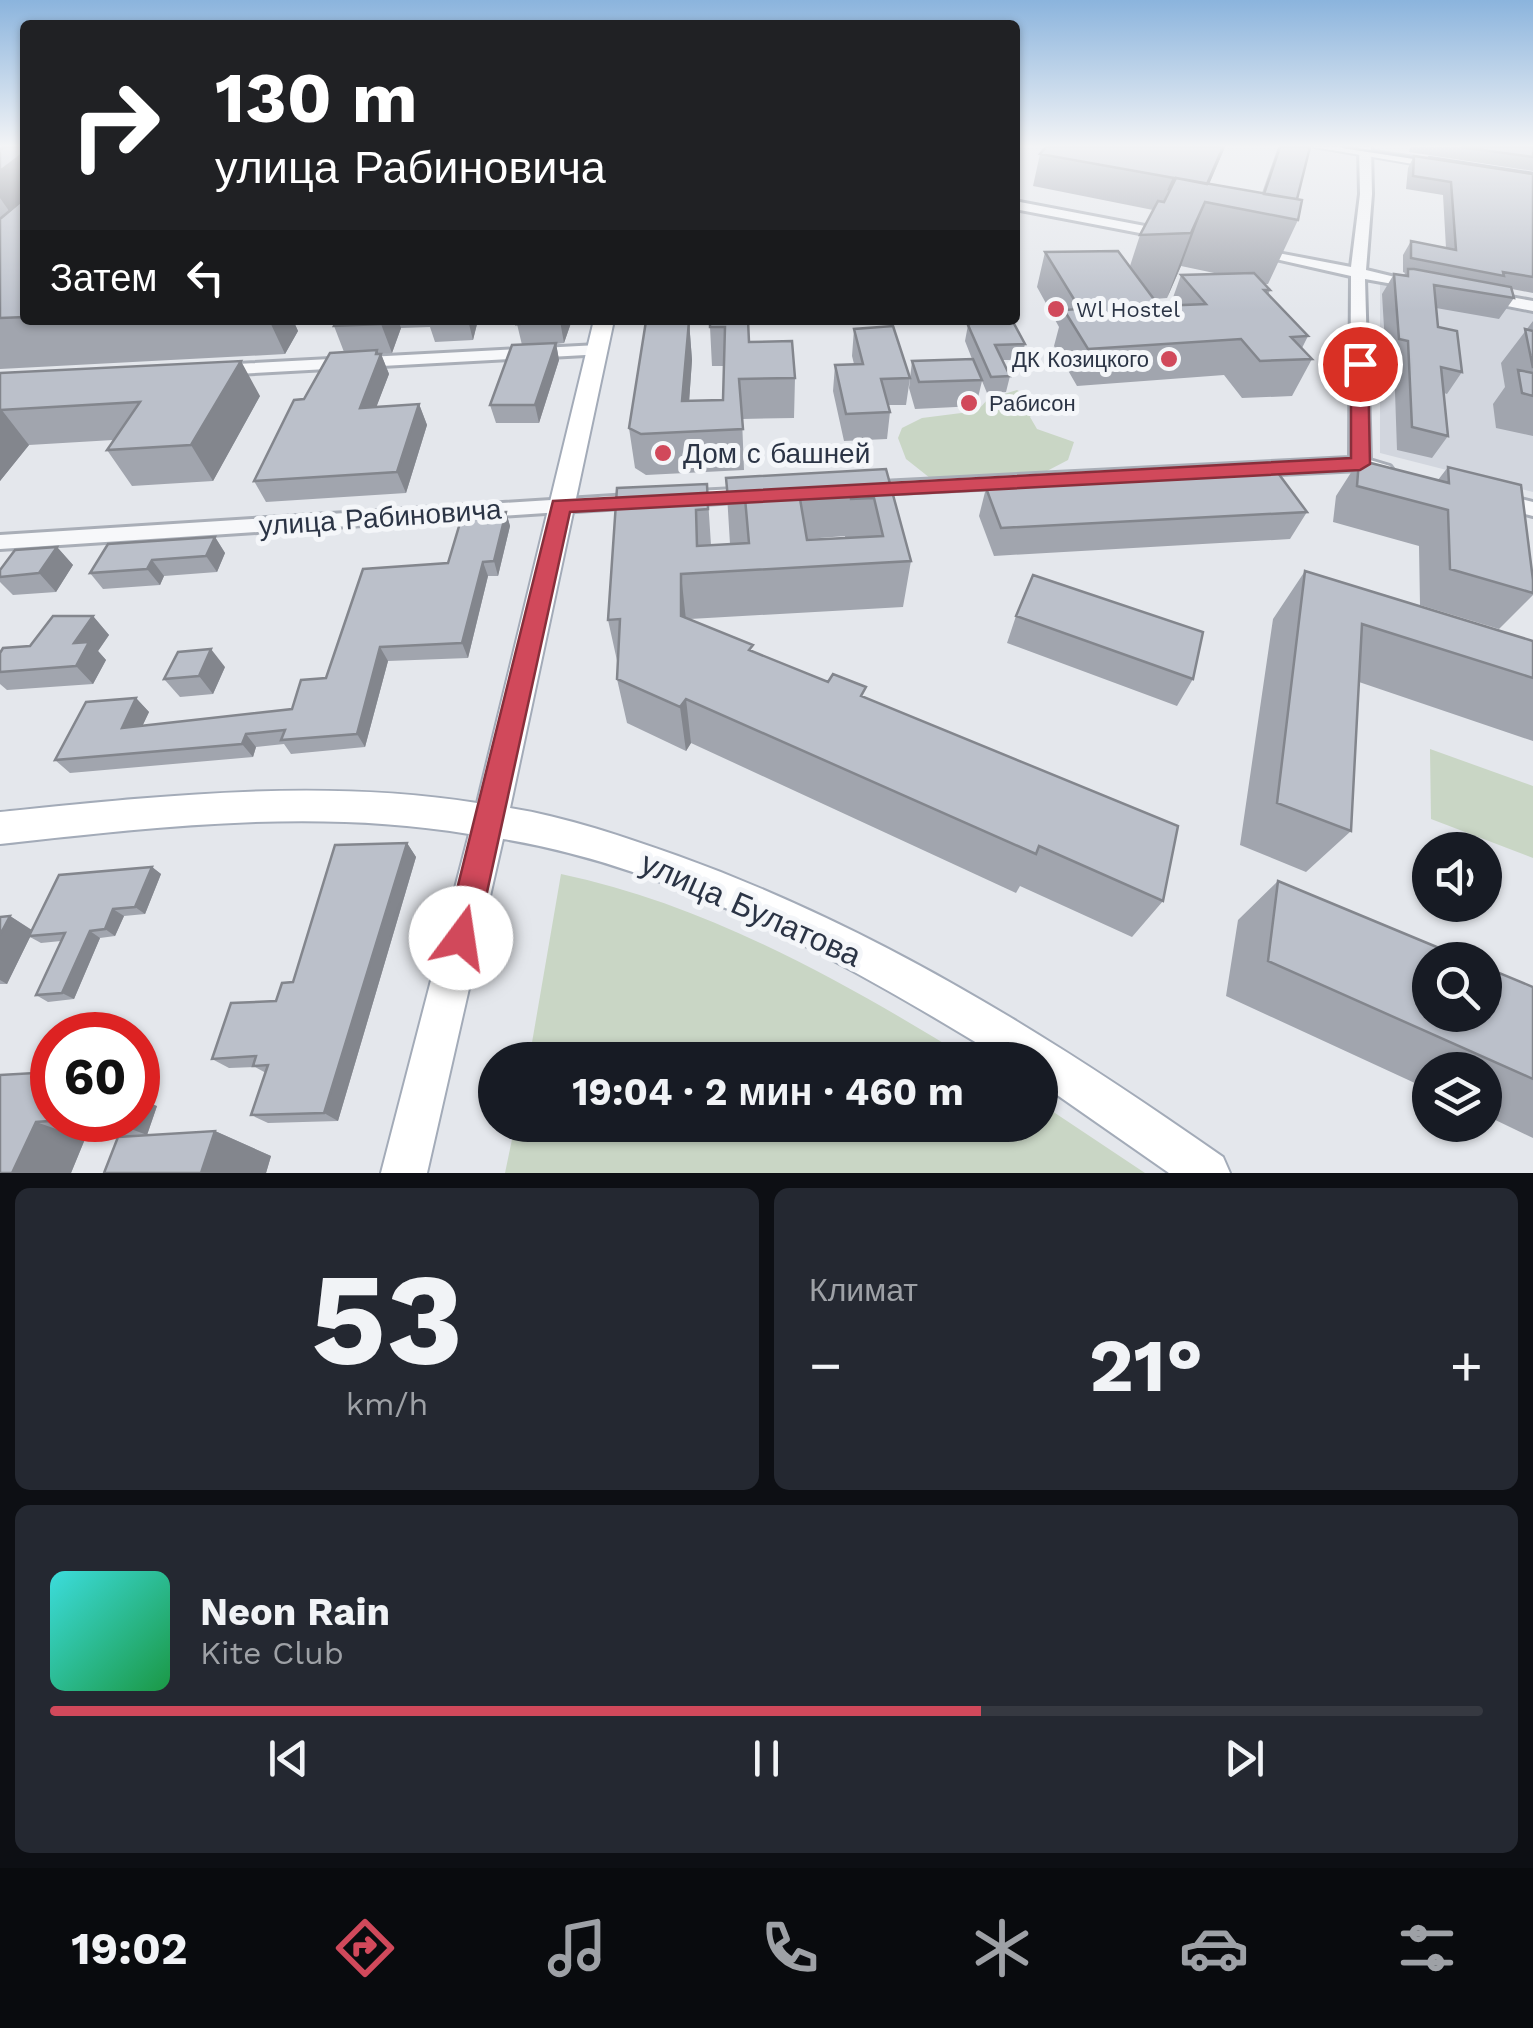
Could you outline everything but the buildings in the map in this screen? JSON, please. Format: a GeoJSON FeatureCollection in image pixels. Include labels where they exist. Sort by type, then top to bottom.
{"type":"FeatureCollection","features":[{"type":"Feature","properties":{"kind":"main road"},"geometry":{"type":"LineString","coordinates":[[404,1173],[603,325]]}},
{"type":"Feature","properties":{"kind":"main road","name":"улица Булатова"},"geometry":{"type":"LineString","coordinates":[[0,828],[302,806],[414,810],[489,821],[617,851],[692,875],[928,991],[1122,1110],[1207,1173]]}},
{"type":"Feature","properties":{"kind":"street"},"geometry":{"type":"LineString","coordinates":[[1360,464],[1358,273],[1362,202]]}},
{"type":"Feature","properties":{"kind":"street"},"geometry":{"type":"LineString","coordinates":[[1020,206],[1187,238]]}},
{"type":"Feature","properties":{"kind":"street"},"geometry":{"type":"LineString","coordinates":[[1245,250],[1440,288]]}},
{"type":"Feature","properties":{"kind":"street"},"geometry":{"type":"LineString","coordinates":[[1458,292],[1533,306]]}},
{"type":"Feature","properties":{"kind":"street"},"geometry":{"type":"LineString","coordinates":[[202,371],[598,350]]}},
{"type":"Feature","properties":{"kind":"street"},"geometry":{"type":"LineString","coordinates":[[834,491],[1360,464],[1413,478]]}},
{"type":"Feature","properties":{"kind":"street"},"geometry":{"type":"LineString","coordinates":[[1471,493],[1533,509]]}},
{"type":"Feature","properties":{"kind":"street","name":"улица Рабиновича"},"geometry":{"type":"LineString","coordinates":[[0,542],[775,494]]}},
{"type":"Feature","properties":{"kind":"shaded area"},"geometry":{"type":"Polygon","coordinates":[[[1380,284],[1533,314],[1533,492],[1380,453],[1380,284]]]}},
{"type":"Feature","properties":{"kind":"green space"},"geometry":{"type":"Polygon","coordinates":[[[1017,390],[1033,399],[1037,407],[1030,417],[1037,429],[1074,442],[1068,460],[1045,472],[930,478],[906,459],[898,438],[902,428],[922,418],[977,411],[988,399],[1017,390]]]}},
{"type":"Feature","properties":{"kind":"green space"},"geometry":{"type":"Polygon","coordinates":[[[1430,749],[1533,786],[1533,858],[1502,846],[1502,832],[1465,832],[1431,819],[1430,749]]]}},
{"type":"Feature","properties":{"kind":"green space"},"geometry":{"type":"Polygon","coordinates":[[[561,874],[669,905],[722,926],[824,975],[941,1042],[532,1042],[561,874]]]}},
{"type":"Feature","properties":{"kind":"green space"},"geometry":{"type":"Polygon","coordinates":[[[1058,1115],[1145,1173],[505,1173],[511,1142],[1058,1142],[1058,1115]]]}},
{"type":"Feature","properties":{"kind":"place","name":"Wl Hostel"},"geometry":{"type":"Point","coordinates":[1056,309]}},
{"type":"Feature","properties":{"kind":"place","name":"ДК Козицкого"},"geometry":{"type":"Point","coordinates":[1169,359]}},
{"type":"Feature","properties":{"kind":"place","name":"Рабисон"},"geometry":{"type":"Point","coordinates":[969,403]}},
{"type":"Feature","properties":{"kind":"place","name":"Дом с башней"},"geometry":{"type":"Point","coordinates":[663,453]}},
{"type":"Feature","properties":{"kind":"route"},"geometry":{"type":"LineString","coordinates":[[461,938],[561,506],[1360,464],[1360,364]]}}]}
